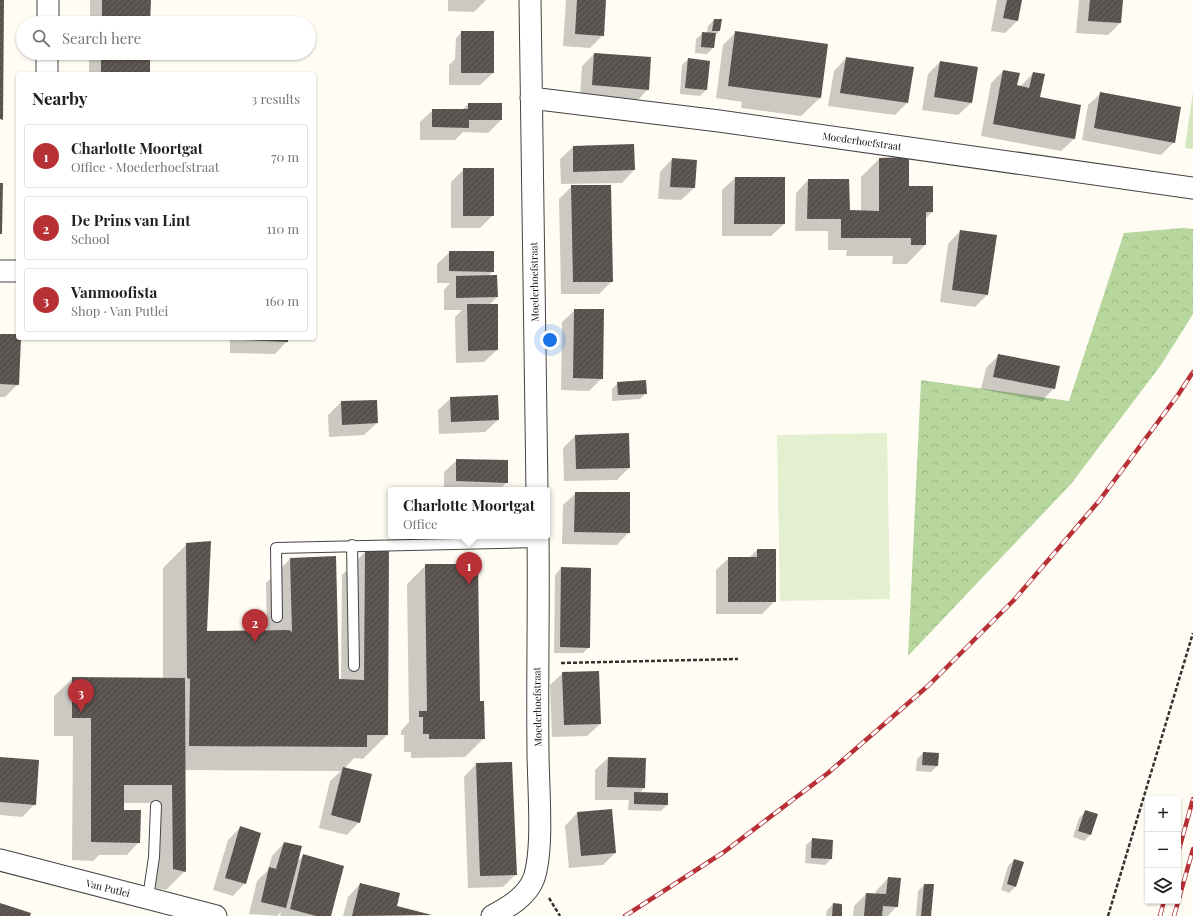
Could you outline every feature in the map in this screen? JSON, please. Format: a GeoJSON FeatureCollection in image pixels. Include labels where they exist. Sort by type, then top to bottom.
{"type":"FeatureCollection","features":[{"type":"Feature","properties":{"kind":"street"},"geometry":{"type":"LineString","coordinates":[[48,0],[48,16]]}},
{"type":"Feature","properties":{"kind":"street","name":"Moederhoefstraat"},"geometry":{"type":"LineString","coordinates":[[530,0],[530,98],[537,487]]}},
{"type":"Feature","properties":{"kind":"street"},"geometry":{"type":"LineString","coordinates":[[47,60],[47,72]]}},
{"type":"Feature","properties":{"kind":"street","name":"Moederhoefstraat"},"geometry":{"type":"LineString","coordinates":[[530,98],[718,121],[1193,188]]}},
{"type":"Feature","properties":{"kind":"street"},"geometry":{"type":"LineString","coordinates":[[0,271],[16,271]]}},
{"type":"Feature","properties":{"kind":"street","name":"Moederhoefstraat"},"geometry":{"type":"LineString","coordinates":[[492,916],[515,904],[534,878],[539,846],[537,663],[538,539]]}},
{"type":"Feature","properties":{"kind":"street","name":"Van Putlei"},"geometry":{"type":"LineString","coordinates":[[0,860],[216,916]]}},
{"type":"Feature","properties":{"kind":"lane"},"geometry":{"type":"LineString","coordinates":[[276,617],[276,548],[538,539]]}},
{"type":"Feature","properties":{"kind":"lane"},"geometry":{"type":"LineString","coordinates":[[352,545],[354,666]]}},
{"type":"Feature","properties":{"kind":"lane"},"geometry":{"type":"LineString","coordinates":[[148,898],[154,857],[156,806]]}},
{"type":"Feature","properties":{"kind":"path"},"geometry":{"type":"LineString","coordinates":[[1108,916],[1193,633]]}},
{"type":"Feature","properties":{"kind":"path"},"geometry":{"type":"LineString","coordinates":[[537,663],[738,659]]}},
{"type":"Feature","properties":{"kind":"path"},"geometry":{"type":"LineString","coordinates":[[548,896],[560,916]]}},
{"type":"Feature","properties":{"kind":"green space"},"geometry":{"type":"Polygon","coordinates":[[[1193,92],[1193,149],[1185,148],[1193,92]]]}},
{"type":"Feature","properties":{"kind":"green space"},"geometry":{"type":"Polygon","coordinates":[[[1183,228],[1193,229],[1193,314],[1161,365],[1071,484],[908,656],[921,380],[1069,401],[1124,233],[1183,228]]]}},
{"type":"Feature","properties":{"kind":"green space"},"geometry":{"type":"Polygon","coordinates":[[[887,433],[890,599],[780,601],[777,435],[887,433]]]}},
{"type":"Feature","properties":{"kind":"building"},"geometry":{"type":"Polygon","coordinates":[[[0,0],[4,0],[3,120],[0,119],[0,0]]]}},
{"type":"Feature","properties":{"kind":"building"},"geometry":{"type":"Polygon","coordinates":[[[102,0],[151,0],[150,16],[102,16],[102,0]]]}},
{"type":"Feature","properties":{"kind":"building"},"geometry":{"type":"Polygon","coordinates":[[[577,0],[606,0],[604,36],[575,34],[577,0]]]}},
{"type":"Feature","properties":{"kind":"building"},"geometry":{"type":"Polygon","coordinates":[[[1007,0],[1022,0],[1018,21],[1003,18],[1007,0]]]}},
{"type":"Feature","properties":{"kind":"building"},"geometry":{"type":"Polygon","coordinates":[[[1090,0],[1123,0],[1121,23],[1088,21],[1090,0]]]}},
{"type":"Feature","properties":{"kind":"building"},"geometry":{"type":"Polygon","coordinates":[[[714,19],[722,19],[720,31],[712,31],[714,19]]]}},
{"type":"Feature","properties":{"kind":"building"},"geometry":{"type":"Polygon","coordinates":[[[461,31],[494,31],[494,73],[461,73],[461,31]]]}},
{"type":"Feature","properties":{"kind":"building"},"geometry":{"type":"Polygon","coordinates":[[[735,31],[828,44],[821,98],[728,86],[735,31]]]}},
{"type":"Feature","properties":{"kind":"building"},"geometry":{"type":"Polygon","coordinates":[[[702,32],[716,33],[714,48],[701,47],[702,32]]]}},
{"type":"Feature","properties":{"kind":"building"},"geometry":{"type":"Polygon","coordinates":[[[594,53],[651,57],[649,90],[592,85],[594,53]]]}},
{"type":"Feature","properties":{"kind":"building"},"geometry":{"type":"Polygon","coordinates":[[[846,57],[914,67],[908,103],[840,93],[846,57]]]}},
{"type":"Feature","properties":{"kind":"building"},"geometry":{"type":"Polygon","coordinates":[[[688,58],[710,61],[707,90],[685,88],[688,58]]]}},
{"type":"Feature","properties":{"kind":"building"},"geometry":{"type":"Polygon","coordinates":[[[101,60],[150,60],[150,72],[101,72],[101,60]]]}},
{"type":"Feature","properties":{"kind":"building"},"geometry":{"type":"Polygon","coordinates":[[[940,61],[978,67],[972,103],[934,97],[940,61]]]}},
{"type":"Feature","properties":{"kind":"building"},"geometry":{"type":"Polygon","coordinates":[[[1003,70],[1020,73],[1017,85],[1029,88],[1033,72],[1045,74],[1040,97],[1081,105],[1075,139],[993,124],[1003,70]]]}},
{"type":"Feature","properties":{"kind":"building"},"geometry":{"type":"Polygon","coordinates":[[[1100,92],[1181,107],[1175,143],[1094,128],[1100,92]]]}},
{"type":"Feature","properties":{"kind":"building"},"geometry":{"type":"Polygon","coordinates":[[[468,103],[502,103],[502,120],[469,120],[469,128],[432,127],[432,109],[468,109],[468,103]]]}},
{"type":"Feature","properties":{"kind":"building"},"geometry":{"type":"Polygon","coordinates":[[[634,144],[635,170],[573,172],[573,146],[634,144]]]}},
{"type":"Feature","properties":{"kind":"building"},"geometry":{"type":"Polygon","coordinates":[[[909,157],[909,186],[933,186],[933,212],[926,212],[926,245],[911,245],[911,238],[841,238],[841,219],[807,219],[808,179],[849,179],[850,210],[879,211],[879,158],[909,157]]]}},
{"type":"Feature","properties":{"kind":"building"},"geometry":{"type":"Polygon","coordinates":[[[672,158],[697,160],[695,188],[670,187],[672,158]]]}},
{"type":"Feature","properties":{"kind":"building"},"geometry":{"type":"Polygon","coordinates":[[[463,168],[494,168],[494,216],[463,216],[463,168]]]}},
{"type":"Feature","properties":{"kind":"building"},"geometry":{"type":"Polygon","coordinates":[[[735,177],[785,177],[785,224],[734,224],[735,177]]]}},
{"type":"Feature","properties":{"kind":"building"},"geometry":{"type":"Polygon","coordinates":[[[0,183],[3,183],[2,234],[0,234],[0,183]]]}},
{"type":"Feature","properties":{"kind":"building"},"geometry":{"type":"Polygon","coordinates":[[[571,185],[611,185],[613,282],[573,282],[571,185]]]}},
{"type":"Feature","properties":{"kind":"building"},"geometry":{"type":"Polygon","coordinates":[[[960,230],[997,235],[988,295],[952,290],[960,230]]]}},
{"type":"Feature","properties":{"kind":"building"},"geometry":{"type":"Polygon","coordinates":[[[449,251],[494,251],[494,272],[449,271],[449,251]]]}},
{"type":"Feature","properties":{"kind":"building"},"geometry":{"type":"Polygon","coordinates":[[[497,275],[498,297],[456,298],[456,276],[497,275]]]}},
{"type":"Feature","properties":{"kind":"building"},"geometry":{"type":"Polygon","coordinates":[[[467,304],[498,304],[498,350],[468,351],[467,304]]]}},
{"type":"Feature","properties":{"kind":"building"},"geometry":{"type":"Polygon","coordinates":[[[574,309],[604,309],[603,379],[573,378],[574,309]]]}},
{"type":"Feature","properties":{"kind":"building"},"geometry":{"type":"Polygon","coordinates":[[[0,334],[16,334],[16,340],[21,340],[19,385],[0,384],[0,334]]]}},
{"type":"Feature","properties":{"kind":"building"},"geometry":{"type":"Polygon","coordinates":[[[242,340],[288,340],[288,342],[242,340]]]}},
{"type":"Feature","properties":{"kind":"building"},"geometry":{"type":"Polygon","coordinates":[[[998,354],[1060,366],[1055,389],[993,377],[998,354]]]}},
{"type":"Feature","properties":{"kind":"building"},"geometry":{"type":"Polygon","coordinates":[[[646,380],[647,394],[618,395],[617,382],[646,380]]]}},
{"type":"Feature","properties":{"kind":"building"},"geometry":{"type":"Polygon","coordinates":[[[498,395],[499,420],[451,422],[450,397],[498,395]]]}},
{"type":"Feature","properties":{"kind":"building"},"geometry":{"type":"Polygon","coordinates":[[[377,400],[378,423],[342,425],[341,401],[377,400]]]}},
{"type":"Feature","properties":{"kind":"building"},"geometry":{"type":"Polygon","coordinates":[[[629,433],[630,468],[576,469],[575,435],[629,433]]]}},
{"type":"Feature","properties":{"kind":"building"},"geometry":{"type":"Polygon","coordinates":[[[456,459],[508,460],[508,483],[456,481],[456,459]]]}},
{"type":"Feature","properties":{"kind":"building"},"geometry":{"type":"Polygon","coordinates":[[[575,492],[630,492],[630,533],[574,532],[575,492]]]}},
{"type":"Feature","properties":{"kind":"building"},"geometry":{"type":"Polygon","coordinates":[[[211,541],[207,631],[289,630],[292,632],[290,558],[336,556],[339,679],[364,680],[365,550],[389,550],[388,735],[367,735],[367,747],[189,746],[190,679],[187,678],[186,543],[211,541]]]}},
{"type":"Feature","properties":{"kind":"building"},"geometry":{"type":"Polygon","coordinates":[[[757,549],[776,549],[776,602],[728,602],[728,557],[757,557],[757,549]]]}},
{"type":"Feature","properties":{"kind":"building"},"geometry":{"type":"Polygon","coordinates":[[[425,564],[478,564],[480,701],[484,701],[485,739],[429,739],[429,734],[423,734],[423,717],[419,717],[419,711],[427,711],[425,564]]]}},
{"type":"Feature","properties":{"kind":"building"},"geometry":{"type":"Polygon","coordinates":[[[561,567],[591,568],[590,648],[560,647],[561,567]]]}},
{"type":"Feature","properties":{"kind":"building"},"geometry":{"type":"Polygon","coordinates":[[[599,671],[601,724],[564,725],[562,672],[599,671]]]}},
{"type":"Feature","properties":{"kind":"building"},"geometry":{"type":"Polygon","coordinates":[[[72,677],[185,678],[186,872],[173,869],[172,785],[124,785],[124,810],[141,810],[140,843],[91,842],[91,718],[72,718],[72,677]]]}},
{"type":"Feature","properties":{"kind":"building"},"geometry":{"type":"Polygon","coordinates":[[[923,752],[939,753],[938,766],[922,765],[923,752]]]}},
{"type":"Feature","properties":{"kind":"building"},"geometry":{"type":"Polygon","coordinates":[[[0,757],[39,760],[36,805],[0,802],[0,757]]]}},
{"type":"Feature","properties":{"kind":"building"},"geometry":{"type":"Polygon","coordinates":[[[608,757],[646,758],[645,788],[607,787],[608,757]]]}},
{"type":"Feature","properties":{"kind":"building"},"geometry":{"type":"Polygon","coordinates":[[[512,762],[517,875],[480,876],[476,763],[512,762]]]}},
{"type":"Feature","properties":{"kind":"building"},"geometry":{"type":"Polygon","coordinates":[[[343,767],[372,774],[360,823],[331,815],[343,767]]]}},
{"type":"Feature","properties":{"kind":"building"},"geometry":{"type":"Polygon","coordinates":[[[634,792],[668,793],[668,805],[634,804],[634,792]]]}},
{"type":"Feature","properties":{"kind":"building"},"geometry":{"type":"Polygon","coordinates":[[[612,809],[616,853],[581,856],[577,812],[612,809]]]}},
{"type":"Feature","properties":{"kind":"building"},"geometry":{"type":"Polygon","coordinates":[[[1085,810],[1098,814],[1091,835],[1078,831],[1085,810]]]}},
{"type":"Feature","properties":{"kind":"building"},"geometry":{"type":"Polygon","coordinates":[[[240,826],[261,833],[246,884],[225,878],[240,826]]]}},
{"type":"Feature","properties":{"kind":"building"},"geometry":{"type":"Polygon","coordinates":[[[812,838],[833,840],[832,859],[811,858],[812,838]]]}},
{"type":"Feature","properties":{"kind":"building"},"geometry":{"type":"Polygon","coordinates":[[[284,842],[302,846],[286,908],[261,902],[269,867],[276,869],[284,842]]]}},
{"type":"Feature","properties":{"kind":"building"},"geometry":{"type":"Polygon","coordinates":[[[303,854],[344,866],[331,916],[316,916],[290,909],[303,854]]]}},
{"type":"Feature","properties":{"kind":"building"},"geometry":{"type":"Polygon","coordinates":[[[1014,859],[1024,862],[1016,887],[1007,884],[1014,859]]]}},
{"type":"Feature","properties":{"kind":"building"},"geometry":{"type":"Polygon","coordinates":[[[888,877],[901,878],[898,907],[883,906],[882,916],[864,916],[866,893],[886,894],[888,877]]]}},
{"type":"Feature","properties":{"kind":"building"},"geometry":{"type":"Polygon","coordinates":[[[360,883],[400,893],[397,906],[432,915],[352,916],[360,883]]]}},
{"type":"Feature","properties":{"kind":"building"},"geometry":{"type":"Polygon","coordinates":[[[924,884],[934,884],[931,916],[921,916],[924,884]]]}},
{"type":"Feature","properties":{"kind":"building"},"geometry":{"type":"Polygon","coordinates":[[[0,903],[31,913],[30,916],[0,916],[0,903]]]}},
{"type":"Feature","properties":{"kind":"building"},"geometry":{"type":"Polygon","coordinates":[[[833,903],[842,904],[842,916],[832,916],[833,903]]]}},
{"type":"Feature","properties":{"kind":"railway"},"geometry":{"type":"LineString","coordinates":[[625,916],[724,852],[828,773],[929,685],[1014,600],[1099,501],[1178,395],[1193,372]]}},
{"type":"Feature","properties":{"kind":"railway"},"geometry":{"type":"LineString","coordinates":[[1181,842],[1193,799]]}},
{"type":"Feature","properties":{"kind":"railway"},"geometry":{"type":"LineString","coordinates":[[1174,916],[1193,849]]}},
{"type":"Feature","properties":{"kind":"railway"},"geometry":{"type":"LineString","coordinates":[[1160,916],[1163,904]]}},
{"type":"Feature","properties":{"kind":"place","name":"Charlotte Moortgat"},"geometry":{"type":"Point","coordinates":[469,585]}},
{"type":"Feature","properties":{"kind":"place","name":"De Prins van Lint"},"geometry":{"type":"Point","coordinates":[255,642]}},
{"type":"Feature","properties":{"kind":"place","name":"Vanmoofista"},"geometry":{"type":"Point","coordinates":[81,712]}}]}
